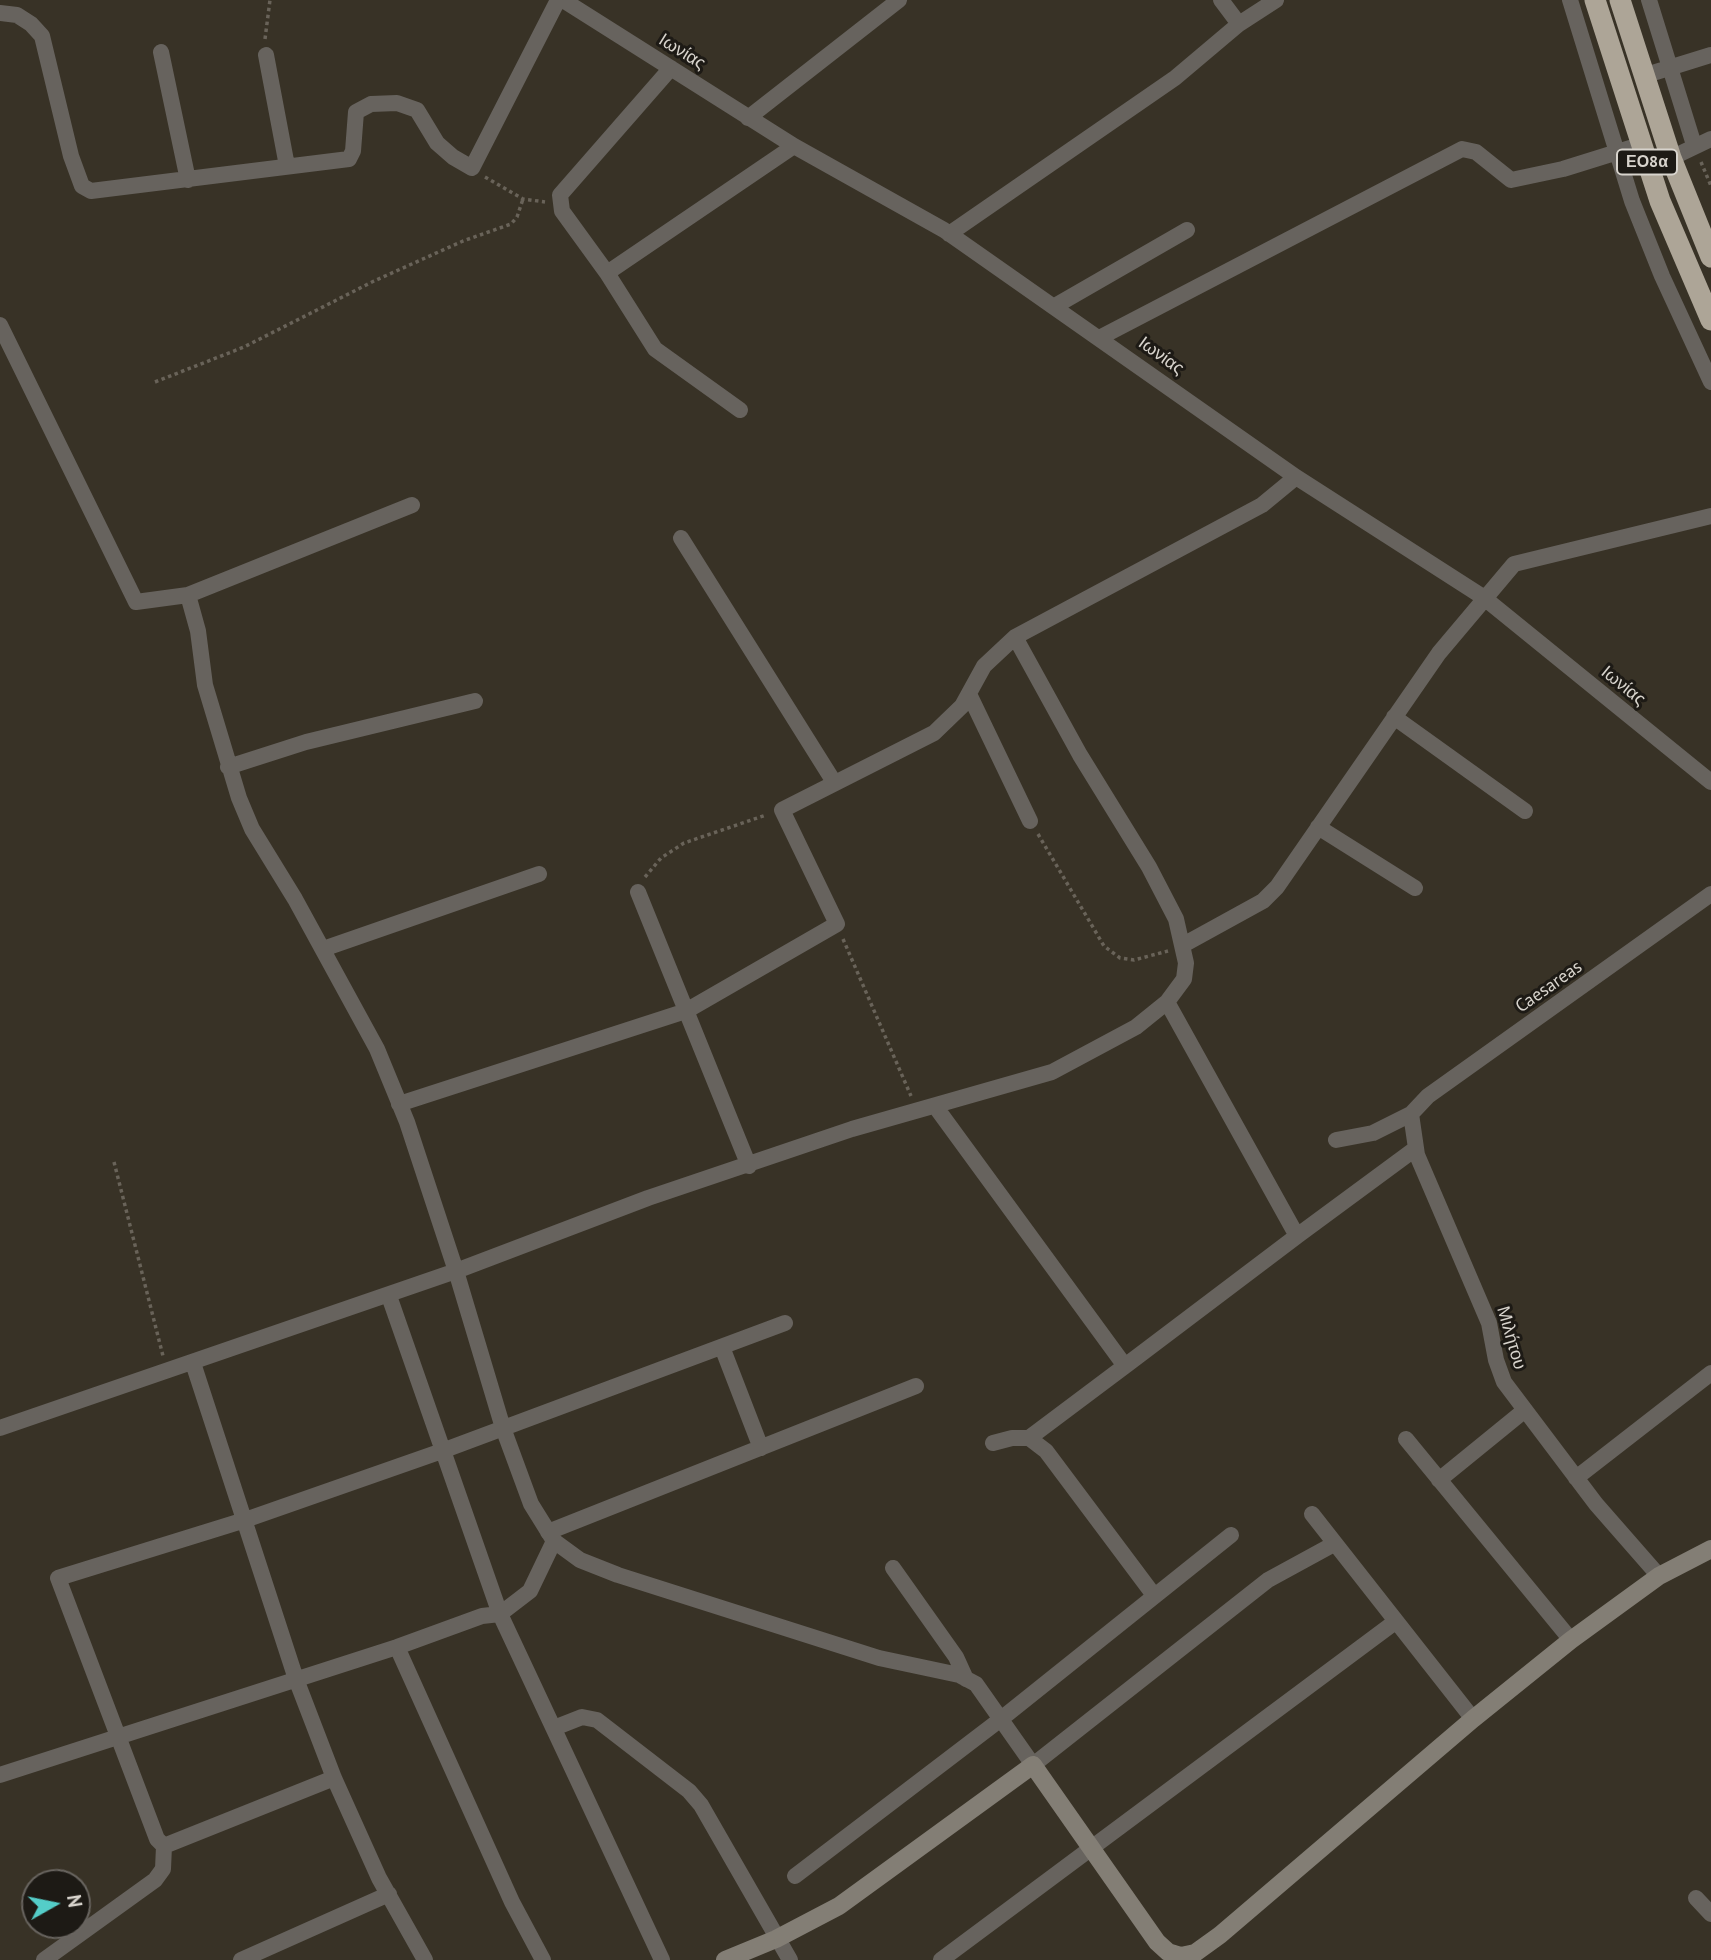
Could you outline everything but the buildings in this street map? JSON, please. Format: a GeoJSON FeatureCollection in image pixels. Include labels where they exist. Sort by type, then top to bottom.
{"type":"FeatureCollection","features":[{"type":"Feature","properties":{"kind":"highway","name":"ΕΟ8α"},"geometry":{"type":"LineString","coordinates":[[1626,2],[1643,76],[1671,158],[1711,257]]}},
{"type":"Feature","properties":{"kind":"highway","name":"ΕΟ8α"},"geometry":{"type":"LineString","coordinates":[[1597,8],[1660,201],[1711,320]]}},
{"type":"Feature","properties":{"kind":"street"},"geometry":{"type":"LineString","coordinates":[[0,13],[17,15],[32,24],[41,36],[71,156],[82,186],[91,191],[349,159],[353,150],[356,112],[371,104],[397,103],[417,110],[437,143],[472,168],[561,0]]}},
{"type":"Feature","properties":{"kind":"street","name":"Ιωνίας"},"geometry":{"type":"LineString","coordinates":[[561,0],[794,146],[949,234],[1101,337],[1296,477],[1483,597],[1711,782]]}},
{"type":"Feature","properties":{"kind":"street"},"geometry":{"type":"LineString","coordinates":[[748,118],[899,0]]}},
{"type":"Feature","properties":{"kind":"street"},"geometry":{"type":"LineString","coordinates":[[1222,0],[1239,24]]}},
{"type":"Feature","properties":{"kind":"street"},"geometry":{"type":"LineString","coordinates":[[949,234],[1175,78],[1239,24],[1276,0]]}},
{"type":"Feature","properties":{"kind":"street"},"geometry":{"type":"LineString","coordinates":[[1570,0],[1616,153],[1645,236],[1711,382]]}},
{"type":"Feature","properties":{"kind":"street"},"geometry":{"type":"LineString","coordinates":[[1649,0],[1694,145]]}},
{"type":"Feature","properties":{"kind":"street"},"geometry":{"type":"LineString","coordinates":[[1577,23],[1597,8]]}},
{"type":"Feature","properties":{"kind":"street"},"geometry":{"type":"LineString","coordinates":[[160,52],[188,180]]}},
{"type":"Feature","properties":{"kind":"street"},"geometry":{"type":"LineString","coordinates":[[266,55],[287,166]]}},
{"type":"Feature","properties":{"kind":"street"},"geometry":{"type":"LineString","coordinates":[[1643,76],[1711,55]]}},
{"type":"Feature","properties":{"kind":"street"},"geometry":{"type":"LineString","coordinates":[[671,68],[560,195],[562,211],[575,233],[607,273],[655,349],[740,410]]}},
{"type":"Feature","properties":{"kind":"street"},"geometry":{"type":"LineString","coordinates":[[1671,158],[1711,139]]}},
{"type":"Feature","properties":{"kind":"street"},"geometry":{"type":"LineString","coordinates":[[1101,337],[1462,149],[1476,152],[1511,180],[1640,145]]}},
{"type":"Feature","properties":{"kind":"street"},"geometry":{"type":"LineString","coordinates":[[607,273],[794,146]]}},
{"type":"Feature","properties":{"kind":"street"},"geometry":{"type":"LineString","coordinates":[[1055,306],[1187,230]]}},
{"type":"Feature","properties":{"kind":"street"},"geometry":{"type":"LineString","coordinates":[[0,326],[136,602],[188,595],[412,505]]}},
{"type":"Feature","properties":{"kind":"street"},"geometry":{"type":"LineString","coordinates":[[399,1104],[686,1012],[837,924],[782,810],[934,733],[951,719],[984,666],[1015,637],[1262,505],[1296,477]]}},
{"type":"Feature","properties":{"kind":"street"},"geometry":{"type":"LineString","coordinates":[[1183,945],[1263,901],[1278,887],[1394,717],[1483,597],[1514,564],[1711,516]]}},
{"type":"Feature","properties":{"kind":"street"},"geometry":{"type":"LineString","coordinates":[[681,538],[834,782]]}},
{"type":"Feature","properties":{"kind":"street"},"geometry":{"type":"LineString","coordinates":[[188,595],[198,631],[205,685],[228,767],[253,830],[323,949],[377,1049],[399,1104],[456,1271],[503,1428],[531,1504],[551,1536],[580,1560],[618,1575],[879,1658],[925,1670],[959,1675],[976,1684],[1157,1942],[1168,1952],[1180,1958],[1195,1952],[1220,1935],[1473,1719],[1571,1640],[1659,1576],[1711,1549]]}},
{"type":"Feature","properties":{"kind":"street"},"geometry":{"type":"LineString","coordinates":[[0,1428],[389,1296],[599,1216],[852,1129],[1009,1087],[1052,1072],[1136,1027],[1167,1002],[1184,979],[1183,945],[1176,919],[1149,867],[1080,755],[1015,637]]}},
{"type":"Feature","properties":{"kind":"street"},"geometry":{"type":"LineString","coordinates":[[969,694],[1030,821]]}},
{"type":"Feature","properties":{"kind":"street"},"geometry":{"type":"LineString","coordinates":[[228,767],[306,742],[475,701]]}},
{"type":"Feature","properties":{"kind":"street"},"geometry":{"type":"LineString","coordinates":[[1394,717],[1525,811]]}},
{"type":"Feature","properties":{"kind":"street"},"geometry":{"type":"LineString","coordinates":[[1318,827],[1415,888]]}},
{"type":"Feature","properties":{"kind":"street"},"geometry":{"type":"LineString","coordinates":[[323,949],[539,874]]}},
{"type":"Feature","properties":{"kind":"street"},"geometry":{"type":"LineString","coordinates":[[638,892],[749,1166]]}},
{"type":"Feature","properties":{"kind":"street","name":"Caesareas"},"geometry":{"type":"LineString","coordinates":[[1336,1140],[1373,1133],[1411,1114],[1428,1096],[1711,894]]}},
{"type":"Feature","properties":{"kind":"street"},"geometry":{"type":"LineString","coordinates":[[1167,1002],[1297,1236]]}},
{"type":"Feature","properties":{"kind":"street"},"geometry":{"type":"LineString","coordinates":[[935,1106],[1125,1366]]}},
{"type":"Feature","properties":{"kind":"street","name":"Μιλήτου"},"geometry":{"type":"LineString","coordinates":[[1411,1114],[1416,1149],[1489,1324],[1504,1382],[1576,1478],[1659,1576]]}},
{"type":"Feature","properties":{"kind":"street"},"geometry":{"type":"LineString","coordinates":[[993,1443],[1012,1438],[1029,1438],[1416,1149]]}},
{"type":"Feature","properties":{"kind":"street"},"geometry":{"type":"LineString","coordinates":[[389,1296],[500,1614],[662,1960]]}},
{"type":"Feature","properties":{"kind":"street"},"geometry":{"type":"LineString","coordinates":[[44,1960],[155,1880],[163,1869],[164,1846],[157,1839],[58,1578],[245,1520],[442,1451],[785,1323]]}},
{"type":"Feature","properties":{"kind":"street"},"geometry":{"type":"LineString","coordinates":[[722,1347],[761,1448]]}},
{"type":"Feature","properties":{"kind":"street"},"geometry":{"type":"LineString","coordinates":[[193,1363],[296,1679],[334,1778],[389,1894],[425,1960]]}},
{"type":"Feature","properties":{"kind":"street"},"geometry":{"type":"LineString","coordinates":[[1576,1478],[1711,1373]]}},
{"type":"Feature","properties":{"kind":"street"},"geometry":{"type":"LineString","coordinates":[[0,1775],[397,1647],[482,1616],[500,1614],[530,1591],[551,1536],[916,1386]]}},
{"type":"Feature","properties":{"kind":"street"},"geometry":{"type":"LineString","coordinates":[[1439,1480],[1525,1410]]}},
{"type":"Feature","properties":{"kind":"street"},"geometry":{"type":"LineString","coordinates":[[1029,1438],[1046,1451],[1153,1594]]}},
{"type":"Feature","properties":{"kind":"street"},"geometry":{"type":"LineString","coordinates":[[1406,1439],[1571,1640]]}},
{"type":"Feature","properties":{"kind":"street"},"geometry":{"type":"LineString","coordinates":[[1312,1514],[1473,1719]]}},
{"type":"Feature","properties":{"kind":"street"},"geometry":{"type":"LineString","coordinates":[[795,1876],[1001,1719],[1153,1594],[1231,1535]]}},
{"type":"Feature","properties":{"kind":"street"},"geometry":{"type":"LineString","coordinates":[[725,1960],[776,1939],[839,1906],[1033,1765],[1268,1580],[1334,1544]]}},
{"type":"Feature","properties":{"kind":"street"},"geometry":{"type":"LineString","coordinates":[[893,1568],[956,1657],[966,1679]]}},
{"type":"Feature","properties":{"kind":"street"},"geometry":{"type":"LineString","coordinates":[[940,1960],[1395,1622]]}},
{"type":"Feature","properties":{"kind":"street"},"geometry":{"type":"LineString","coordinates":[[397,1647],[512,1902],[543,1960]]}},
{"type":"Feature","properties":{"kind":"street"},"geometry":{"type":"LineString","coordinates":[[554,1728],[582,1717],[597,1720],[689,1791],[705,1812],[790,1960]]}},
{"type":"Feature","properties":{"kind":"street"},"geometry":{"type":"LineString","coordinates":[[164,1846],[334,1778]]}},
{"type":"Feature","properties":{"kind":"street"},"geometry":{"type":"LineString","coordinates":[[241,1960],[389,1894]]}},
{"type":"Feature","properties":{"kind":"street"},"geometry":{"type":"LineString","coordinates":[[1696,1898],[1711,1914]]}},
{"type":"Feature","properties":{"kind":"path"},"geometry":{"type":"LineString","coordinates":[[266,55],[264,30],[270,0]]}},
{"type":"Feature","properties":{"kind":"path"},"geometry":{"type":"LineString","coordinates":[[1694,145],[1711,186]]}},
{"type":"Feature","properties":{"kind":"path"},"geometry":{"type":"LineString","coordinates":[[472,168],[502,189],[523,199],[539,202],[561,201]]}},
{"type":"Feature","properties":{"kind":"path"},"geometry":{"type":"LineString","coordinates":[[155,382],[244,347],[374,281],[463,241],[511,224],[517,217],[523,199]]}},
{"type":"Feature","properties":{"kind":"path"},"geometry":{"type":"LineString","coordinates":[[638,892],[648,871],[684,843],[782,810]]}},
{"type":"Feature","properties":{"kind":"path"},"geometry":{"type":"LineString","coordinates":[[1030,821],[1104,946],[1120,958],[1134,960],[1183,945]]}},
{"type":"Feature","properties":{"kind":"path"},"geometry":{"type":"LineString","coordinates":[[837,924],[917,1111]]}},
{"type":"Feature","properties":{"kind":"path"},"geometry":{"type":"LineString","coordinates":[[114,1162],[167,1372]]}}]}
